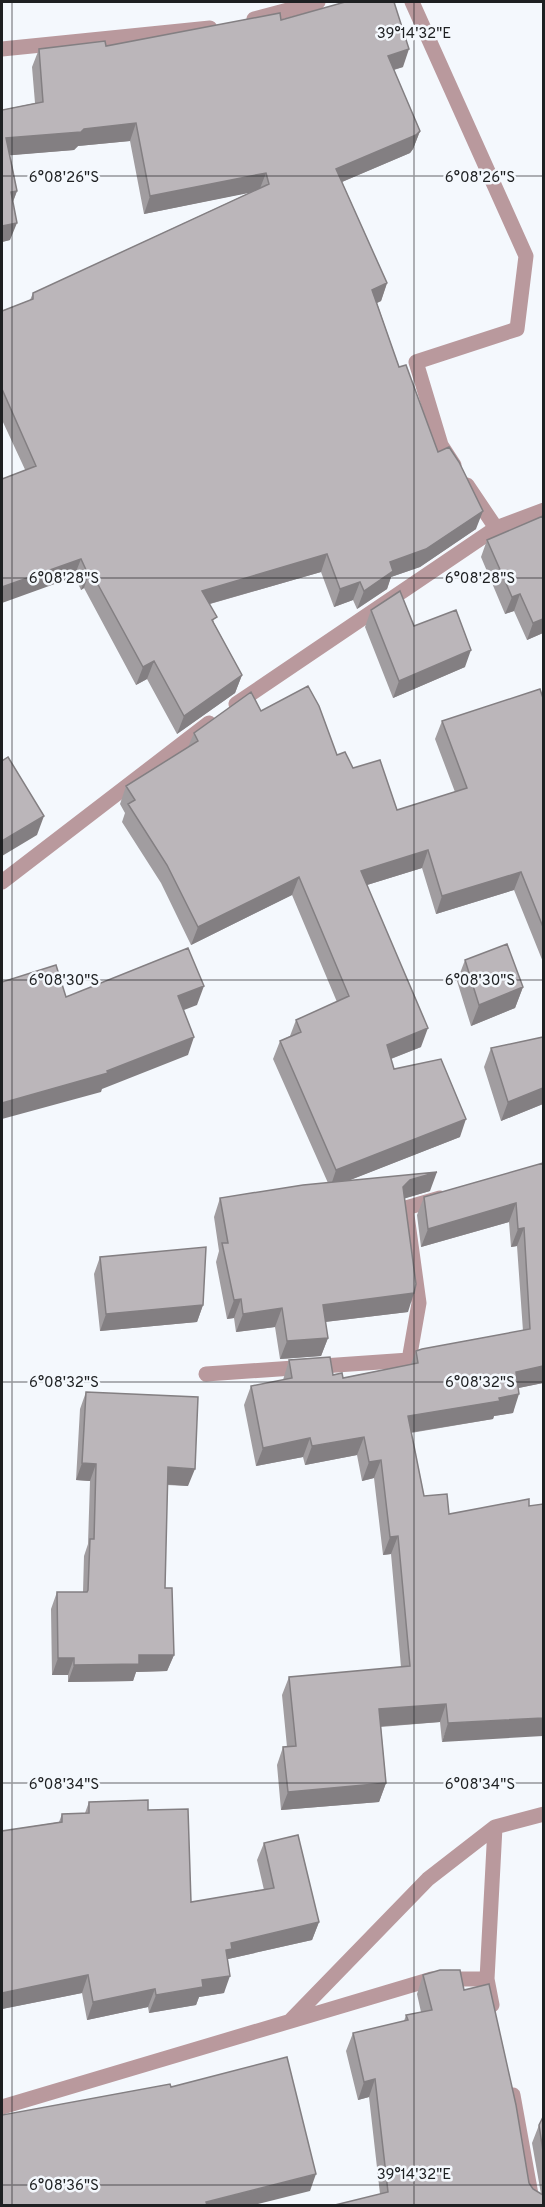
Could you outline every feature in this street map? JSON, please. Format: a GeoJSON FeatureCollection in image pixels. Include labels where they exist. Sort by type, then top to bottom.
{"type":"FeatureCollection","features":[{"type":"Feature","properties":{"kind":"street"},"geometry":{"type":"LineString","coordinates":[[243,23],[318,2]]}},
{"type":"Feature","properties":{"kind":"street"},"geometry":{"type":"LineString","coordinates":[[412,2],[526,256],[517,329],[416,362],[441,445],[496,528]]}},
{"type":"Feature","properties":{"kind":"street"},"geometry":{"type":"LineString","coordinates":[[2,49],[220,27]]}},
{"type":"Feature","properties":{"kind":"street"},"geometry":{"type":"LineString","coordinates":[[2,882],[196,732],[335,635],[496,528],[543,510]]}},
{"type":"Feature","properties":{"kind":"street"},"geometry":{"type":"LineString","coordinates":[[206,1374],[409,1360],[419,1303],[405,1208],[452,1195]]}},
{"type":"Feature","properties":{"kind":"street"},"geometry":{"type":"LineString","coordinates":[[289,2022],[428,1879],[495,1827],[543,1814]]}},
{"type":"Feature","properties":{"kind":"street"},"geometry":{"type":"LineString","coordinates":[[495,1827],[487,1980],[497,2023]]}},
{"type":"Feature","properties":{"kind":"street"},"geometry":{"type":"LineString","coordinates":[[2,2107],[432,1980],[487,1980]]}},
{"type":"Feature","properties":{"kind":"street"},"geometry":{"type":"LineString","coordinates":[[509,2077],[532,2200],[541,2205]]}},
{"type":"Feature","properties":{"kind":"building"},"geometry":{"type":"Polygon","coordinates":[[[345,2],[394,2],[409,49],[388,56],[420,131],[416,135],[336,169],[387,283],[372,290],[399,367],[406,365],[438,452],[449,447],[483,511],[426,549],[390,562],[393,571],[364,591],[360,582],[340,589],[327,554],[202,591],[217,617],[212,620],[242,675],[184,716],[154,661],[143,667],[90,570],[87,572],[81,559],[2,587],[2,479],[36,466],[2,389],[2,311],[33,299],[33,293],[269,184],[266,173],[150,196],[136,123],[84,129],[81,132],[6,138],[17,191],[11,192],[17,223],[2,226],[2,110],[43,102],[39,49],[105,41],[106,46],[280,13],[281,20],[345,2]]]}},
{"type":"Feature","properties":{"kind":"building"},"geometry":{"type":"Polygon","coordinates":[[[543,516],[543,619],[533,623],[520,594],[512,597],[487,540],[543,516]]]}},
{"type":"Feature","properties":{"kind":"building"},"geometry":{"type":"Polygon","coordinates":[[[400,591],[414,626],[456,610],[471,650],[399,681],[371,610],[400,591]]]}},
{"type":"Feature","properties":{"kind":"building"},"geometry":{"type":"Polygon","coordinates":[[[308,686],[319,706],[337,755],[345,752],[353,768],[380,760],[397,810],[467,788],[442,721],[540,689],[543,698],[543,927],[521,872],[442,896],[428,850],[361,871],[428,1028],[387,1045],[394,1069],[441,1059],[466,1119],[336,1170],[280,1041],[301,1032],[296,1020],[349,996],[299,877],[198,927],[167,865],[128,804],[135,800],[126,786],[198,741],[194,733],[251,692],[261,711],[308,686]]]}},
{"type":"Feature","properties":{"kind":"building"},"geometry":{"type":"Polygon","coordinates":[[[8,757],[44,816],[2,841],[2,761],[8,757]]]}},
{"type":"Feature","properties":{"kind":"building"},"geometry":{"type":"Polygon","coordinates":[[[507,944],[523,987],[479,1005],[465,960],[507,944]]]}},
{"type":"Feature","properties":{"kind":"building"},"geometry":{"type":"Polygon","coordinates":[[[188,948],[204,986],[178,996],[194,1037],[107,1071],[108,1073],[2,1103],[2,982],[56,965],[66,997],[188,948]]]}},
{"type":"Feature","properties":{"kind":"building"},"geometry":{"type":"Polygon","coordinates":[[[543,1037],[543,1088],[508,1102],[491,1048],[543,1037]]]}},
{"type":"Feature","properties":{"kind":"building"},"geometry":{"type":"Polygon","coordinates":[[[543,1163],[543,1366],[516,1372],[519,1394],[499,1398],[500,1401],[408,1416],[424,1496],[447,1494],[449,1514],[529,1499],[529,1506],[543,1504],[543,1718],[448,1723],[446,1704],[379,1709],[386,1783],[288,1792],[283,1747],[296,1746],[289,1677],[410,1666],[398,1536],[390,1537],[381,1460],[369,1462],[364,1437],[312,1446],[310,1438],[263,1448],[251,1386],[292,1378],[289,1360],[330,1357],[333,1375],[342,1373],[343,1378],[418,1363],[416,1351],[422,1349],[530,1329],[524,1228],[518,1229],[516,1203],[428,1229],[424,1197],[543,1163]]]}},
{"type":"Feature","properties":{"kind":"building"},"geometry":{"type":"Polygon","coordinates":[[[437,1172],[410,1180],[403,1187],[416,1284],[414,1293],[323,1305],[328,1338],[287,1341],[282,1308],[243,1314],[241,1299],[234,1300],[222,1243],[228,1243],[220,1198],[303,1185],[437,1172]]]}},
{"type":"Feature","properties":{"kind":"building"},"geometry":{"type":"Polygon","coordinates":[[[206,1247],[203,1305],[106,1314],[100,1257],[206,1247]]]}},
{"type":"Feature","properties":{"kind":"building"},"geometry":{"type":"Polygon","coordinates":[[[86,1392],[198,1397],[195,1469],[168,1467],[165,1588],[172,1588],[174,1655],[139,1655],[139,1664],[74,1665],[74,1658],[58,1658],[57,1592],[87,1592],[90,1539],[94,1539],[96,1464],[82,1463],[86,1392]]]}},
{"type":"Feature","properties":{"kind":"building"},"geometry":{"type":"Polygon","coordinates":[[[148,1800],[148,1810],[188,1809],[191,1902],[274,1888],[264,1843],[298,1835],[319,1922],[231,1943],[232,1949],[226,1950],[230,1976],[202,1980],[203,1987],[156,1995],[155,1989],[93,2002],[88,1975],[2,1993],[2,1831],[62,1822],[62,1814],[89,1813],[89,1802],[148,1800]]]}},
{"type":"Feature","properties":{"kind":"building"},"geometry":{"type":"Polygon","coordinates":[[[440,1970],[460,1970],[464,1990],[489,1984],[516,2105],[529,2183],[533,2189],[543,2195],[543,2205],[335,2205],[388,2192],[375,2079],[364,2082],[353,2033],[408,2020],[406,2015],[432,2010],[423,1975],[440,1970]]]}},
{"type":"Feature","properties":{"kind":"building"},"geometry":{"type":"Polygon","coordinates":[[[287,2057],[316,2174],[206,2202],[207,2205],[2,2205],[2,2115],[170,2084],[171,2087],[287,2057]]]}},
{"type":"Feature","properties":{"kind":"building"},"geometry":{"type":"Polygon","coordinates":[[[543,2117],[543,2151],[539,2125],[543,2117]]]}}]}
